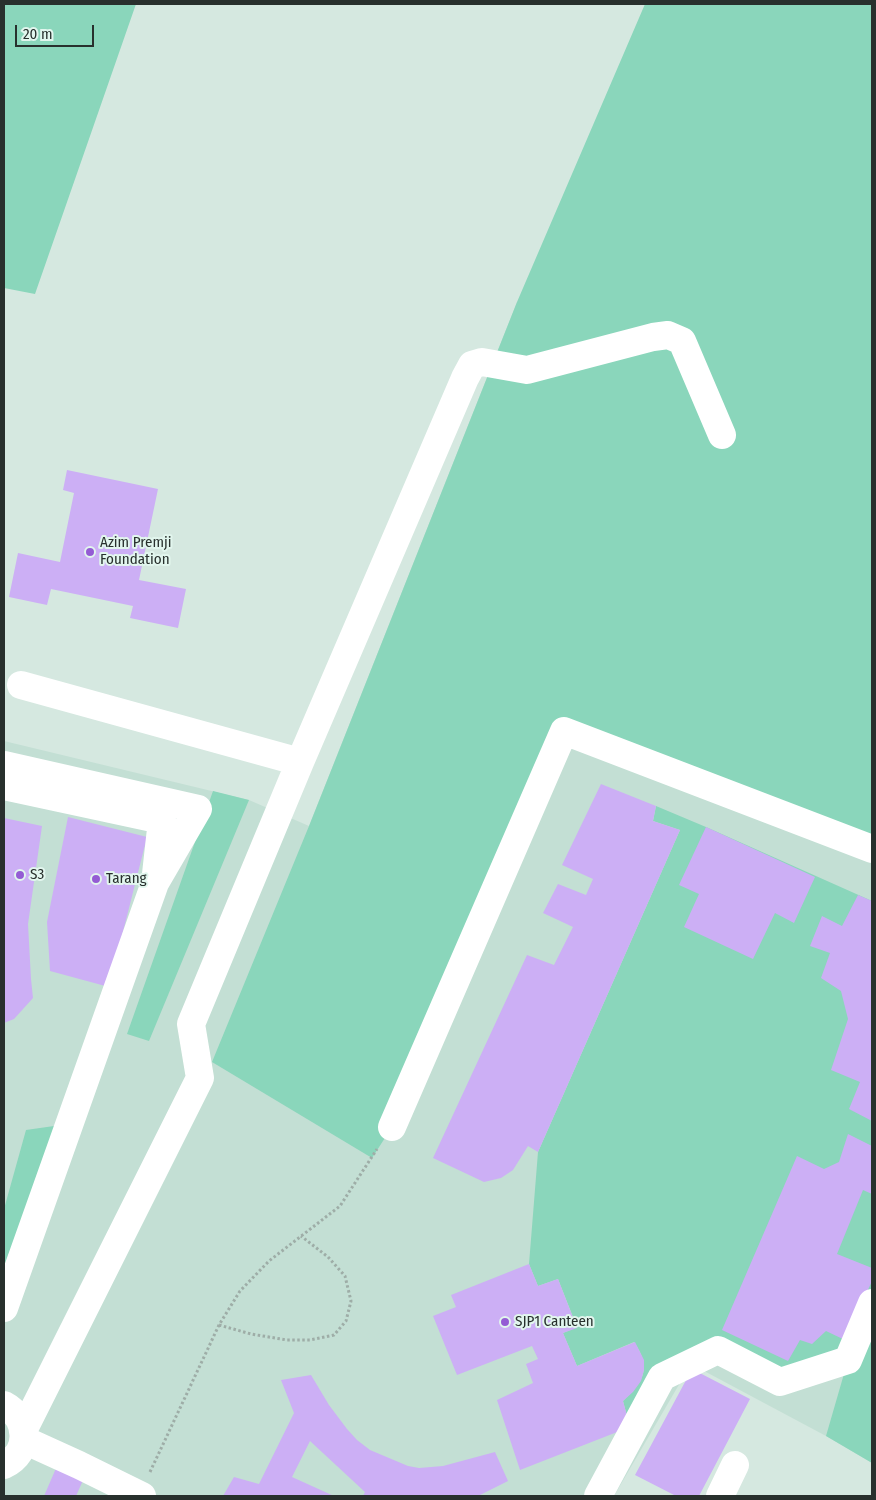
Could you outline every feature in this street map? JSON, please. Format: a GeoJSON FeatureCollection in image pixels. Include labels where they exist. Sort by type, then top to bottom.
{"type":"FeatureCollection","features":[{"type":"Feature","properties":{"kind":"street"},"geometry":{"type":"LineString","coordinates":[[5,1466],[15,1458],[20,1449],[24,1434],[200,1078],[191,1024],[300,762],[472,365],[482,362],[527,370],[653,337],[668,335],[682,341],[722,435]]}},
{"type":"Feature","properties":{"kind":"street"},"geometry":{"type":"LineString","coordinates":[[21,685],[300,762]]}},
{"type":"Feature","properties":{"kind":"street"},"geometry":{"type":"LineString","coordinates":[[392,1127],[564,731],[872,849]]}},
{"type":"Feature","properties":{"kind":"street"},"geometry":{"type":"LineString","coordinates":[[4,765],[198,809],[155,883],[4,1308]]}},
{"type":"Feature","properties":{"kind":"street"},"geometry":{"type":"LineString","coordinates":[[4,786],[162,820],[155,883]]}},
{"type":"Feature","properties":{"kind":"street"},"geometry":{"type":"LineString","coordinates":[[598,1496],[662,1377],[718,1350],[780,1382],[848,1360],[872,1303]]}},
{"type":"Feature","properties":{"kind":"street"},"geometry":{"type":"LineString","coordinates":[[4,1405],[14,1412],[20,1420],[24,1434],[140,1496]]}},
{"type":"Feature","properties":{"kind":"street"},"geometry":{"type":"LineString","coordinates":[[720,1496],[735,1464]]}},
{"type":"Feature","properties":{"kind":"path"},"geometry":{"type":"LineString","coordinates":[[140,1496],[220,1325],[240,1292],[269,1261],[340,1206],[392,1127]]}},
{"type":"Feature","properties":{"kind":"path"},"geometry":{"type":"LineString","coordinates":[[220,1325],[251,1334],[287,1340],[310,1340],[334,1335],[346,1321],[351,1301],[345,1276],[328,1256],[301,1236]]}},
{"type":"Feature","properties":{"kind":"shaded area"},"geometry":{"type":"Polygon","coordinates":[[[517,302],[872,494],[872,1463],[826,1436],[691,1364],[614,1496],[4,1496],[4,741],[249,800],[309,826],[517,302]]]}},
{"type":"Feature","properties":{"kind":"green space"},"geometry":{"type":"Polygon","coordinates":[[[4,4],[136,4],[35,294],[4,288],[4,4]]]}},
{"type":"Feature","properties":{"kind":"green space"},"geometry":{"type":"Polygon","coordinates":[[[645,4],[872,4],[872,849],[564,731],[392,1127],[372,1158],[212,1062],[309,826],[517,302],[645,4]]]}},
{"type":"Feature","properties":{"kind":"green space"},"geometry":{"type":"Polygon","coordinates":[[[213,791],[249,800],[149,1041],[127,1034],[213,791]]]}},
{"type":"Feature","properties":{"kind":"green space"},"geometry":{"type":"Polygon","coordinates":[[[656,806],[872,901],[872,1463],[826,1436],[848,1360],[780,1382],[718,1351],[662,1377],[630,1427],[623,1401],[636,1387],[643,1374],[643,1359],[640,1351],[634,1342],[577,1366],[563,1333],[577,1327],[558,1279],[538,1286],[529,1264],[538,1152],[680,830],[653,821],[656,806]]]}},
{"type":"Feature","properties":{"kind":"green space"},"geometry":{"type":"Polygon","coordinates":[[[61,1125],[17,1252],[4,1265],[4,1209],[26,1130],[61,1125]]]}},
{"type":"Feature","properties":{"kind":"building"},"geometry":{"type":"Polygon","coordinates":[[[67,470],[158,489],[139,580],[186,589],[178,628],[130,618],[133,606],[51,589],[47,605],[9,597],[18,553],[60,562],[74,493],[63,490],[67,470]]]}},
{"type":"Feature","properties":{"kind":"building"},"geometry":{"type":"Polygon","coordinates":[[[601,784],[656,806],[653,821],[680,830],[538,1152],[528,1146],[513,1170],[501,1178],[484,1182],[433,1158],[527,955],[554,965],[573,927],[543,913],[558,884],[586,895],[593,879],[562,865],[601,784]]]}},
{"type":"Feature","properties":{"kind":"building","name":"Tarang"},"geometry":{"type":"Polygon","coordinates":[[[68,817],[147,837],[109,987],[50,971],[47,922],[68,817]]]}},
{"type":"Feature","properties":{"kind":"building","name":"S3"},"geometry":{"type":"Polygon","coordinates":[[[4,818],[42,826],[28,924],[33,998],[14,1019],[4,1023],[4,818]]]}},
{"type":"Feature","properties":{"kind":"building"},"geometry":{"type":"Polygon","coordinates":[[[706,827],[815,877],[794,923],[775,913],[753,959],[684,927],[699,894],[679,885],[706,827]]]}},
{"type":"Feature","properties":{"kind":"building"},"geometry":{"type":"Polygon","coordinates":[[[858,895],[872,901],[872,1121],[849,1109],[860,1082],[831,1070],[848,1019],[841,991],[821,978],[830,953],[810,946],[822,916],[842,926],[858,895]]]}},
{"type":"Feature","properties":{"kind":"building"},"geometry":{"type":"Polygon","coordinates":[[[848,1134],[872,1146],[872,1194],[863,1190],[837,1254],[872,1268],[872,1281],[845,1340],[826,1331],[812,1344],[800,1340],[788,1361],[722,1330],[797,1156],[824,1169],[839,1162],[848,1134]]]}},
{"type":"Feature","properties":{"kind":"building"},"geometry":{"type":"Polygon","coordinates":[[[529,1264],[538,1286],[558,1279],[577,1328],[563,1333],[577,1366],[635,1342],[644,1360],[644,1370],[641,1381],[623,1401],[630,1427],[520,1470],[497,1400],[533,1383],[526,1364],[538,1359],[532,1346],[457,1375],[433,1316],[456,1307],[451,1295],[529,1264]]]}},
{"type":"Feature","properties":{"kind":"building"},"geometry":{"type":"Polygon","coordinates":[[[692,1369],[750,1399],[699,1496],[676,1496],[635,1475],[692,1369]]]}},
{"type":"Feature","properties":{"kind":"building"},"geometry":{"type":"Polygon","coordinates":[[[311,1375],[329,1405],[347,1429],[370,1450],[408,1466],[419,1468],[443,1466],[495,1452],[508,1481],[478,1496],[363,1496],[365,1492],[310,1441],[292,1477],[334,1496],[223,1496],[234,1477],[259,1484],[294,1413],[281,1380],[311,1375]]]}},
{"type":"Feature","properties":{"kind":"building"},"geometry":{"type":"Polygon","coordinates":[[[57,1466],[84,1478],[76,1496],[44,1496],[57,1466]]]}},
{"type":"Feature","properties":{"kind":"place","name":"Azim Premji Foundation"},"geometry":{"type":"Point","coordinates":[90,552]}},
{"type":"Feature","properties":{"kind":"place","name":"S3"},"geometry":{"type":"Point","coordinates":[20,875]}},
{"type":"Feature","properties":{"kind":"place","name":"Tarang"},"geometry":{"type":"Point","coordinates":[96,879]}},
{"type":"Feature","properties":{"kind":"place","name":"SJP1 Canteen"},"geometry":{"type":"Point","coordinates":[505,1322]}}]}
